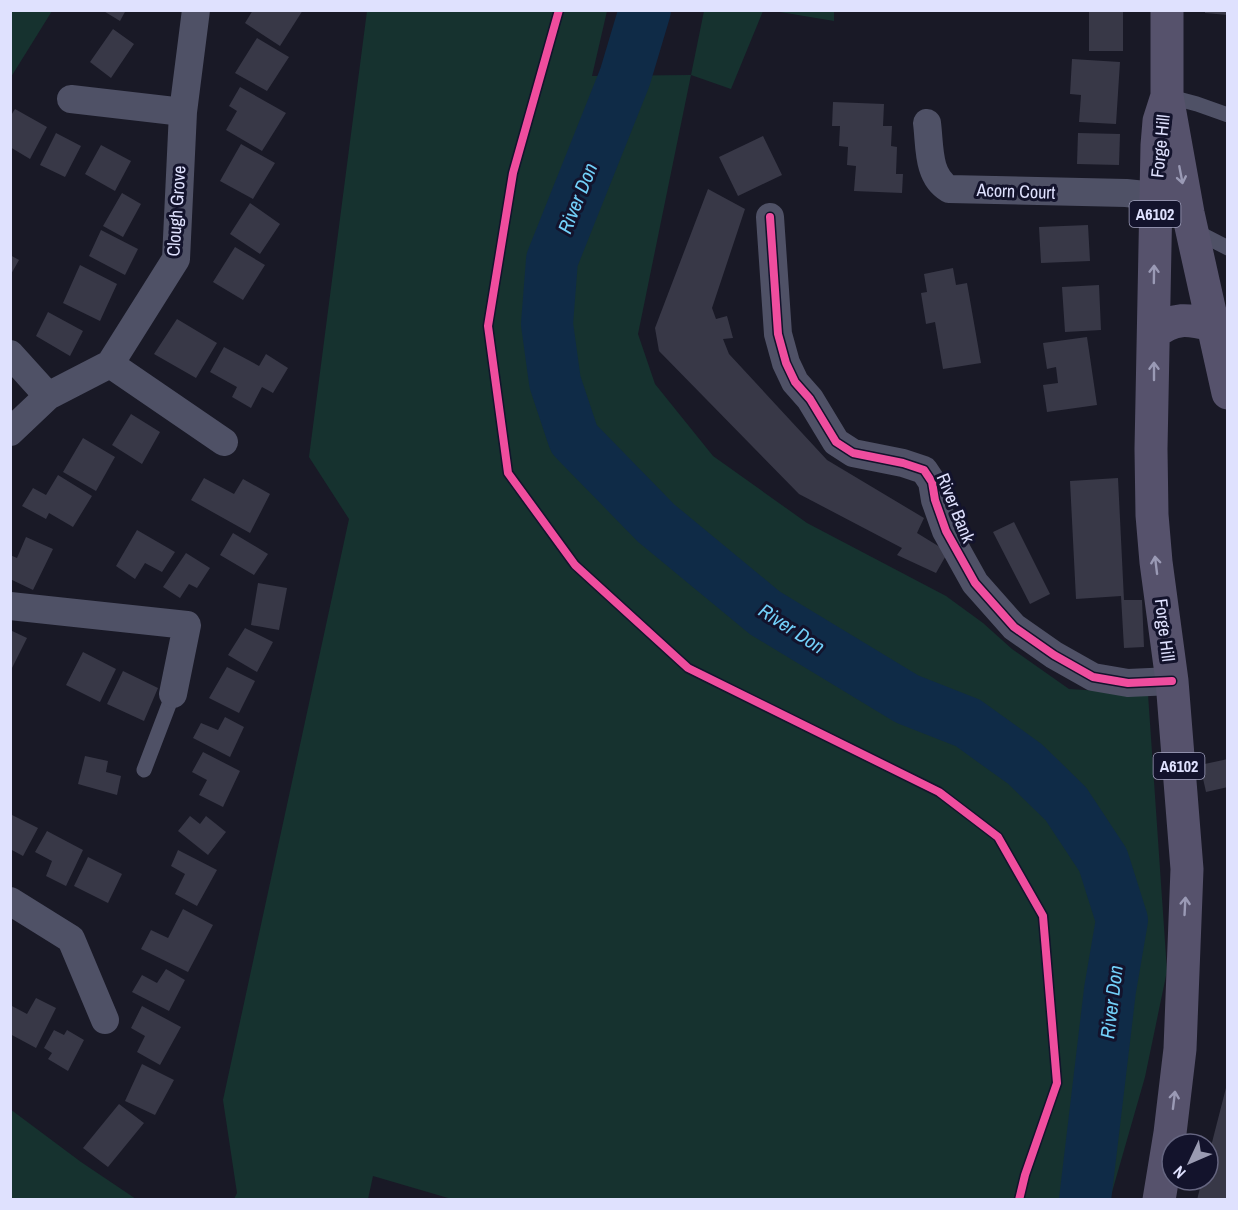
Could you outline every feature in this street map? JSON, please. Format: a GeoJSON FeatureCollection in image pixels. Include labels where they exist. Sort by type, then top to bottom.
{"type":"FeatureCollection","features":[{"type":"Feature","properties":{"kind":"main road","name":"A6102"},"geometry":{"type":"LineString","coordinates":[[1167,10],[1167,96],[1192,230],[1227,393]]}},
{"type":"Feature","properties":{"kind":"main road","name":"Forge Hill"},"geometry":{"type":"LineString","coordinates":[[1159,1200],[1180,1049],[1187,869],[1172,681],[1152,515],[1155,196],[1160,121],[1167,96]]}},
{"type":"Feature","properties":{"kind":"main road"},"geometry":{"type":"LineString","coordinates":[[1154,333],[1165,325],[1180,320],[1212,325]]}},
{"type":"Feature","properties":{"kind":"street","name":"Clough Grove"},"geometry":{"type":"LineString","coordinates":[[110,364],[176,259],[183,112],[196,10]]}},
{"type":"Feature","properties":{"kind":"street"},"geometry":{"type":"LineString","coordinates":[[71,99],[183,112]]}},
{"type":"Feature","properties":{"kind":"street","name":"Acorn Court"},"geometry":{"type":"LineString","coordinates":[[927,123],[933,170],[941,184],[949,189],[1126,193],[1155,196]]}},
{"type":"Feature","properties":{"kind":"street","name":"River Bank"},"geometry":{"type":"LineString","coordinates":[[770,218],[778,334],[786,363],[795,382],[810,399],[836,442],[853,453],[903,463],[924,470],[932,482],[935,500],[946,531],[975,583],[1014,627],[1054,655],[1093,677],[1128,684],[1172,681]]}},
{"type":"Feature","properties":{"kind":"street"},"geometry":{"type":"LineString","coordinates":[[10,354],[48,396]]}},
{"type":"Feature","properties":{"kind":"street"},"geometry":{"type":"LineString","coordinates":[[10,432],[48,396],[110,364],[224,442]]}},
{"type":"Feature","properties":{"kind":"street"},"geometry":{"type":"LineString","coordinates":[[10,606],[187,626],[172,694]]}},
{"type":"Feature","properties":{"kind":"street"},"geometry":{"type":"LineString","coordinates":[[10,901],[71,939],[105,1020]]}},
{"type":"Feature","properties":{"kind":"lane"},"geometry":{"type":"LineString","coordinates":[[1167,96],[1227,115]]}},
{"type":"Feature","properties":{"kind":"lane"},"geometry":{"type":"LineString","coordinates":[[1192,230],[1227,248]]}},
{"type":"Feature","properties":{"kind":"lane"},"geometry":{"type":"LineString","coordinates":[[144,770],[172,694]]}},
{"type":"Feature","properties":{"kind":"green space"},"geometry":{"type":"Polygon","coordinates":[[[10,11],[52,11],[11,77],[10,11]]]}},
{"type":"Feature","properties":{"kind":"green space"},"geometry":{"type":"Polygon","coordinates":[[[367,11],[607,11],[592,76],[691,75],[638,334],[655,384],[713,456],[807,523],[946,596],[983,623],[1012,649],[1069,689],[1148,694],[1167,971],[1145,1077],[1110,1199],[455,1200],[373,1176],[368,1199],[234,1199],[237,1193],[223,1100],[349,519],[309,457],[367,11]]]}},
{"type":"Feature","properties":{"kind":"green space"},"geometry":{"type":"Polygon","coordinates":[[[704,11],[763,11],[731,89],[691,75],[704,11]]]}},
{"type":"Feature","properties":{"kind":"green space"},"geometry":{"type":"Polygon","coordinates":[[[774,11],[834,11],[834,21],[774,11]]]}},
{"type":"Feature","properties":{"kind":"green space"},"geometry":{"type":"Polygon","coordinates":[[[10,1109],[81,1162],[136,1199],[11,1199],[10,1109]]]}},
{"type":"Feature","properties":{"kind":"building"},"geometry":{"type":"Polygon","coordinates":[[[102,10],[126,10],[120,21],[102,10]]]}},
{"type":"Feature","properties":{"kind":"building"},"geometry":{"type":"Polygon","coordinates":[[[253,10],[303,10],[280,46],[245,23],[253,10]]]}},
{"type":"Feature","properties":{"kind":"building"},"geometry":{"type":"Polygon","coordinates":[[[1089,10],[1123,10],[1123,51],[1089,51],[1089,10]]]}},
{"type":"Feature","properties":{"kind":"building"},"geometry":{"type":"Polygon","coordinates":[[[1205,10],[1228,10],[1228,15],[1205,13],[1205,10]]]}},
{"type":"Feature","properties":{"kind":"building"},"geometry":{"type":"Polygon","coordinates":[[[113,29],[134,44],[111,78],[90,62],[113,29]]]}},
{"type":"Feature","properties":{"kind":"building"},"geometry":{"type":"Polygon","coordinates":[[[257,38],[289,57],[267,91],[235,73],[257,38]]]}},
{"type":"Feature","properties":{"kind":"building"},"geometry":{"type":"Polygon","coordinates":[[[1072,59],[1120,62],[1116,124],[1079,122],[1081,95],[1070,94],[1072,59]]]}},
{"type":"Feature","properties":{"kind":"building"},"geometry":{"type":"Polygon","coordinates":[[[240,87],[286,113],[262,151],[226,130],[237,111],[229,106],[240,87]]]}},
{"type":"Feature","properties":{"kind":"building"},"geometry":{"type":"Polygon","coordinates":[[[833,102],[884,104],[883,126],[892,126],[891,146],[897,147],[896,174],[903,174],[902,193],[854,191],[856,166],[847,165],[848,147],[839,146],[840,126],[832,126],[833,102]]]}},
{"type":"Feature","properties":{"kind":"building"},"geometry":{"type":"Polygon","coordinates":[[[15,109],[47,127],[30,159],[10,147],[10,117],[15,109]]]}},
{"type":"Feature","properties":{"kind":"building"},"geometry":{"type":"Polygon","coordinates":[[[56,133],[81,146],[65,177],[40,165],[56,133]]]}},
{"type":"Feature","properties":{"kind":"building"},"geometry":{"type":"Polygon","coordinates":[[[1078,133],[1120,134],[1119,165],[1077,164],[1078,133]]]}},
{"type":"Feature","properties":{"kind":"building"},"geometry":{"type":"Polygon","coordinates":[[[763,136],[782,175],[738,196],[719,157],[763,136]]]}},
{"type":"Feature","properties":{"kind":"building"},"geometry":{"type":"Polygon","coordinates":[[[241,144],[275,163],[253,199],[220,181],[241,144]]]}},
{"type":"Feature","properties":{"kind":"building"},"geometry":{"type":"Polygon","coordinates":[[[101,145],[131,161],[115,191],[85,174],[101,145]]]}},
{"type":"Feature","properties":{"kind":"building"},"geometry":{"type":"Polygon","coordinates":[[[708,189],[745,209],[712,308],[716,319],[727,316],[733,338],[723,339],[729,354],[827,460],[924,518],[917,533],[948,552],[936,573],[897,555],[902,548],[799,494],[659,351],[655,328],[708,189]]]}},
{"type":"Feature","properties":{"kind":"building"},"geometry":{"type":"Polygon","coordinates":[[[122,193],[141,204],[123,237],[103,226],[122,193]]]}},
{"type":"Feature","properties":{"kind":"building"},"geometry":{"type":"Polygon","coordinates":[[[250,203],[280,224],[260,254],[230,234],[250,203]]]}},
{"type":"Feature","properties":{"kind":"building"},"geometry":{"type":"Polygon","coordinates":[[[1088,225],[1090,261],[1041,263],[1039,227],[1088,225]]]}},
{"type":"Feature","properties":{"kind":"building"},"geometry":{"type":"Polygon","coordinates":[[[101,230],[138,249],[125,275],[89,256],[101,230]]]}},
{"type":"Feature","properties":{"kind":"building"},"geometry":{"type":"Polygon","coordinates":[[[235,247],[265,265],[243,300],[213,282],[235,247]]]}},
{"type":"Feature","properties":{"kind":"building"},"geometry":{"type":"Polygon","coordinates":[[[10,255],[19,260],[10,276],[10,255]]]}},
{"type":"Feature","properties":{"kind":"building"},"geometry":{"type":"Polygon","coordinates":[[[80,265],[117,284],[100,321],[63,303],[80,265]]]}},
{"type":"Feature","properties":{"kind":"building"},"geometry":{"type":"Polygon","coordinates":[[[953,268],[956,285],[967,283],[981,363],[943,369],[935,322],[926,324],[921,293],[927,292],[924,274],[953,268]]]}},
{"type":"Feature","properties":{"kind":"building"},"geometry":{"type":"Polygon","coordinates":[[[1099,285],[1101,330],[1065,332],[1062,287],[1099,285]]]}},
{"type":"Feature","properties":{"kind":"building"},"geometry":{"type":"Polygon","coordinates":[[[48,312],[83,331],[70,356],[36,336],[48,312]]]}},
{"type":"Feature","properties":{"kind":"building"},"geometry":{"type":"Polygon","coordinates":[[[177,319],[217,343],[196,378],[154,354],[177,319]]]}},
{"type":"Feature","properties":{"kind":"building"},"geometry":{"type":"Polygon","coordinates":[[[1087,337],[1097,405],[1047,412],[1043,385],[1058,383],[1056,367],[1047,369],[1043,343],[1087,337]]]}},
{"type":"Feature","properties":{"kind":"building"},"geometry":{"type":"Polygon","coordinates":[[[224,347],[259,366],[266,354],[288,368],[273,393],[262,387],[251,408],[232,397],[237,387],[210,372],[224,347]]]}},
{"type":"Feature","properties":{"kind":"building"},"geometry":{"type":"Polygon","coordinates":[[[131,414],[160,432],[142,464],[112,445],[131,414]]]}},
{"type":"Feature","properties":{"kind":"building"},"geometry":{"type":"Polygon","coordinates":[[[83,438],[115,457],[96,491],[63,472],[83,438]]]}},
{"type":"Feature","properties":{"kind":"building"},"geometry":{"type":"Polygon","coordinates":[[[58,475],[92,496],[73,527],[49,513],[46,519],[22,506],[33,488],[46,495],[58,475]]]}},
{"type":"Feature","properties":{"kind":"building"},"geometry":{"type":"Polygon","coordinates":[[[204,478],[234,494],[243,479],[270,494],[250,533],[191,500],[204,478]]]}},
{"type":"Feature","properties":{"kind":"building"},"geometry":{"type":"Polygon","coordinates":[[[1118,478],[1124,600],[1142,600],[1144,647],[1124,648],[1121,596],[1076,599],[1070,481],[1118,478]]]}},
{"type":"Feature","properties":{"kind":"building"},"geometry":{"type":"Polygon","coordinates":[[[1014,522],[1050,594],[1030,604],[993,532],[1014,522]]]}},
{"type":"Feature","properties":{"kind":"building"},"geometry":{"type":"Polygon","coordinates":[[[137,530],[175,552],[162,572],[145,563],[135,579],[116,566],[137,530]]]}},
{"type":"Feature","properties":{"kind":"building"},"geometry":{"type":"Polygon","coordinates":[[[233,533],[268,554],[254,575],[220,555],[233,533]]]}},
{"type":"Feature","properties":{"kind":"building"},"geometry":{"type":"Polygon","coordinates":[[[26,537],[53,549],[33,590],[10,579],[10,555],[17,558],[26,537]]]}},
{"type":"Feature","properties":{"kind":"building"},"geometry":{"type":"Polygon","coordinates":[[[186,553],[210,568],[197,588],[189,584],[180,598],[163,587],[186,553]]]}},
{"type":"Feature","properties":{"kind":"building"},"geometry":{"type":"Polygon","coordinates":[[[258,583],[287,588],[279,630],[251,625],[258,583]]]}},
{"type":"Feature","properties":{"kind":"building"},"geometry":{"type":"Polygon","coordinates":[[[245,628],[273,642],[257,672],[228,655],[245,628]]]}},
{"type":"Feature","properties":{"kind":"building"},"geometry":{"type":"Polygon","coordinates":[[[10,630],[27,638],[12,668],[10,668],[10,630]]]}},
{"type":"Feature","properties":{"kind":"building"},"geometry":{"type":"Polygon","coordinates":[[[83,652],[116,669],[100,702],[66,685],[83,652]]]}},
{"type":"Feature","properties":{"kind":"building"},"geometry":{"type":"Polygon","coordinates":[[[227,667],[255,681],[239,713],[209,698],[227,667]]]}},
{"type":"Feature","properties":{"kind":"building"},"geometry":{"type":"Polygon","coordinates":[[[123,671],[158,688],[144,721],[107,704],[123,671]]]}},
{"type":"Feature","properties":{"kind":"building"},"geometry":{"type":"Polygon","coordinates":[[[225,717],[244,727],[230,757],[193,738],[201,723],[218,730],[225,717]]]}},
{"type":"Feature","properties":{"kind":"building"},"geometry":{"type":"Polygon","coordinates":[[[203,752],[240,771],[223,807],[199,795],[207,780],[192,772],[203,752]]]}},
{"type":"Feature","properties":{"kind":"building"},"geometry":{"type":"Polygon","coordinates":[[[85,756],[108,761],[106,772],[121,776],[117,795],[78,784],[85,756]]]}},
{"type":"Feature","properties":{"kind":"building"},"geometry":{"type":"Polygon","coordinates":[[[1228,759],[1228,787],[1206,792],[1200,765],[1228,759]]]}},
{"type":"Feature","properties":{"kind":"building"},"geometry":{"type":"Polygon","coordinates":[[[10,814],[38,828],[23,856],[10,849],[10,814]]]}},
{"type":"Feature","properties":{"kind":"building"},"geometry":{"type":"Polygon","coordinates":[[[190,816],[200,824],[206,816],[226,832],[208,855],[178,831],[190,816]]]}},
{"type":"Feature","properties":{"kind":"building"},"geometry":{"type":"Polygon","coordinates":[[[47,831],[83,850],[66,886],[46,876],[52,861],[35,852],[47,831]]]}},
{"type":"Feature","properties":{"kind":"building"},"geometry":{"type":"Polygon","coordinates":[[[178,850],[217,870],[197,906],[175,894],[185,874],[171,866],[178,850]]]}},
{"type":"Feature","properties":{"kind":"building"},"geometry":{"type":"Polygon","coordinates":[[[88,857],[122,874],[108,903],[74,886],[88,857]]]}},
{"type":"Feature","properties":{"kind":"building"},"geometry":{"type":"Polygon","coordinates":[[[183,909],[213,925],[188,972],[141,949],[151,930],[168,938],[183,909]]]}},
{"type":"Feature","properties":{"kind":"building"},"geometry":{"type":"Polygon","coordinates":[[[166,969],[185,980],[169,1011],[132,992],[142,975],[157,983],[166,969]]]}},
{"type":"Feature","properties":{"kind":"building"},"geometry":{"type":"Polygon","coordinates":[[[36,998],[56,1008],[36,1048],[10,1034],[10,1005],[27,1014],[36,998]]]}},
{"type":"Feature","properties":{"kind":"building"},"geometry":{"type":"Polygon","coordinates":[[[142,1006],[181,1027],[160,1065],[137,1052],[145,1036],[131,1028],[142,1006]]]}},
{"type":"Feature","properties":{"kind":"building"},"geometry":{"type":"Polygon","coordinates":[[[54,1030],[64,1035],[67,1030],[84,1040],[68,1071],[48,1059],[52,1053],[44,1048],[54,1030]]]}},
{"type":"Feature","properties":{"kind":"building"},"geometry":{"type":"Polygon","coordinates":[[[142,1064],[174,1080],[155,1115],[125,1101],[142,1064]]]}},
{"type":"Feature","properties":{"kind":"building"},"geometry":{"type":"Polygon","coordinates":[[[1227,1084],[1227,1200],[1197,1200],[1199,1192],[1220,1192],[1220,1132],[1215,1132],[1227,1084]]]}},
{"type":"Feature","properties":{"kind":"building"},"geometry":{"type":"Polygon","coordinates":[[[119,1104],[144,1123],[108,1167],[83,1148],[119,1104]]]}},
{"type":"Feature","properties":{"kind":"waterway","name":"River Don"},"geometry":{"type":"LineString","coordinates":[[645,10],[625,77],[552,260],[547,324],[555,382],[574,439],[656,523],[765,613],[907,699],[968,723],[1025,764],[1066,804],[1103,860],[1122,920],[1110,990],[1085,1200]]}},
{"type":"Feature","properties":{"kind":"cycle path"},"geometry":{"type":"LineString","coordinates":[[559,10],[513,173],[488,326],[508,473],[575,565],[688,668],[939,792],[998,837],[1043,916],[1057,1083],[1025,1175],[1019,1200]]}},
{"type":"Feature","properties":{"kind":"cycle path"},"geometry":{"type":"LineString","coordinates":[[770,217],[778,334],[786,363],[795,382],[810,399],[836,442],[853,453],[903,463],[924,470],[932,482],[935,500],[946,531],[975,583],[1014,627],[1054,655],[1093,677],[1128,683],[1172,681]]}}]}
